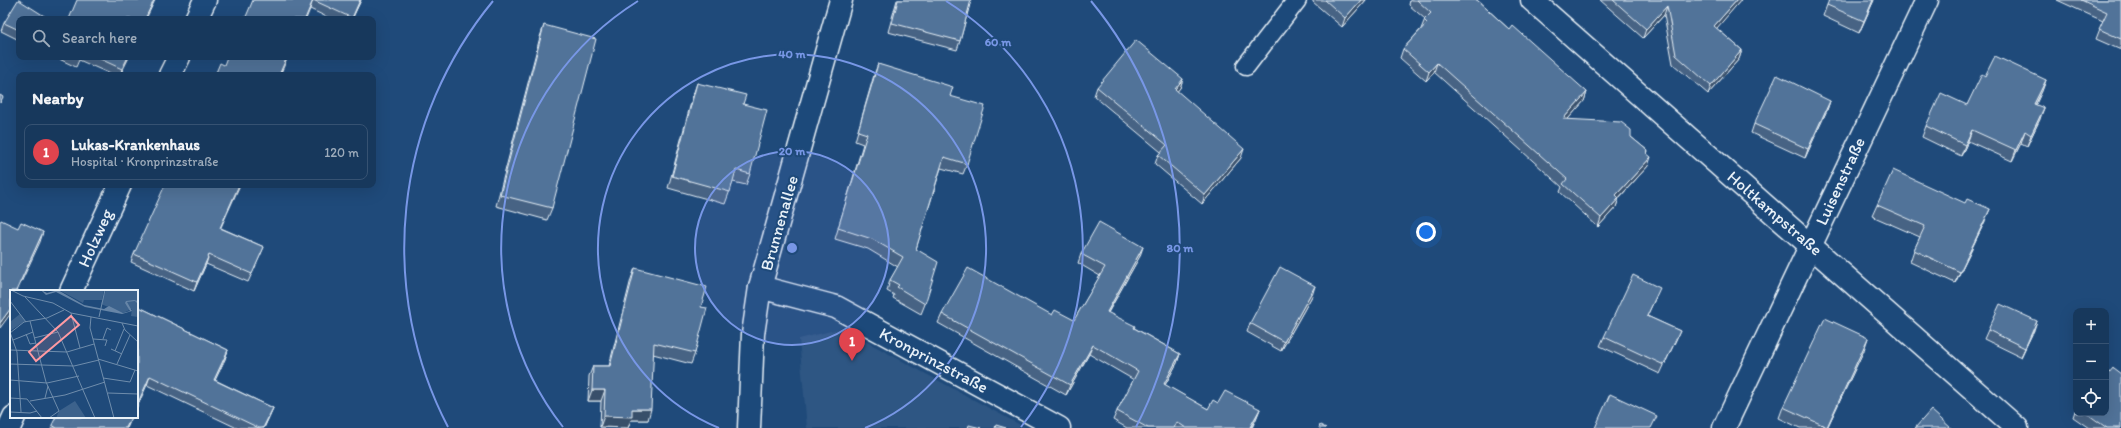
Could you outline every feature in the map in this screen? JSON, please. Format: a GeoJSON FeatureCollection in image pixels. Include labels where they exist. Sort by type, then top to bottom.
{"type":"FeatureCollection","features":[{"type":"Feature","properties":{"kind":"street"},"geometry":{"type":"LineString","coordinates":[[197,16],[205,0]]}},
{"type":"Feature","properties":{"kind":"street","name":"Brunnenallee"},"geometry":{"type":"LineString","coordinates":[[749,428],[753,334],[760,288],[841,0]]}},
{"type":"Feature","properties":{"kind":"street","name":"Holtkampstraße"},"geometry":{"type":"LineString","coordinates":[[1532,0],[2017,428]]}},
{"type":"Feature","properties":{"kind":"street","name":"Luisenstraße"},"geometry":{"type":"LineString","coordinates":[[1724,428],[1926,0]]}},
{"type":"Feature","properties":{"kind":"street"},"geometry":{"type":"LineString","coordinates":[[172,72],[178,60]]}},
{"type":"Feature","properties":{"kind":"street","name":"Holzweg"},"geometry":{"type":"LineString","coordinates":[[71,290],[119,188]]}},
{"type":"Feature","properties":{"kind":"street","name":"Kronprinzstraße"},"geometry":{"type":"LineString","coordinates":[[760,288],[836,307],[1058,428]]}},
{"type":"Feature","properties":{"kind":"street"},"geometry":{"type":"LineString","coordinates":[[9,428],[14,418]]}},
{"type":"Feature","properties":{"kind":"lane"},"geometry":{"type":"LineString","coordinates":[[1246,66],[1297,0]]}},
{"type":"Feature","properties":{"kind":"shaded area"},"geometry":{"type":"Polygon","coordinates":[[[839,329],[856,336],[1026,428],[807,428],[799,339],[839,329]]]}},
{"type":"Feature","properties":{"kind":"building"},"geometry":{"type":"Polygon","coordinates":[[[18,0],[44,16],[16,16],[16,29],[4,23],[18,0]]]}},
{"type":"Feature","properties":{"kind":"building"},"geometry":{"type":"Polygon","coordinates":[[[77,0],[154,0],[146,16],[70,16],[77,0]]]}},
{"type":"Feature","properties":{"kind":"building"},"geometry":{"type":"Polygon","coordinates":[[[253,0],[313,0],[306,16],[246,16],[253,0]]]}},
{"type":"Feature","properties":{"kind":"building"},"geometry":{"type":"Polygon","coordinates":[[[313,0],[360,0],[353,16],[348,16],[313,0]]]}},
{"type":"Feature","properties":{"kind":"building"},"geometry":{"type":"Polygon","coordinates":[[[898,0],[971,0],[960,41],[892,23],[898,0]]]}},
{"type":"Feature","properties":{"kind":"building"},"geometry":{"type":"Polygon","coordinates":[[[1325,0],[1361,0],[1345,18],[1325,0]]]}},
{"type":"Feature","properties":{"kind":"building"},"geometry":{"type":"Polygon","coordinates":[[[1417,0],[1477,0],[1510,30],[1513,26],[1587,92],[1563,119],[1621,122],[1631,130],[1631,137],[1648,151],[1646,153],[1651,157],[1616,195],[1619,198],[1601,218],[1563,184],[1567,179],[1437,63],[1429,72],[1403,49],[1427,23],[1424,20],[1431,13],[1417,0]]]}},
{"type":"Feature","properties":{"kind":"building"},"geometry":{"type":"Polygon","coordinates":[[[1613,0],[1737,0],[1714,26],[1742,50],[1711,86],[1676,55],[1667,6],[1646,29],[1613,0]]]}},
{"type":"Feature","properties":{"kind":"building"},"geometry":{"type":"Polygon","coordinates":[[[1829,0],[1873,0],[1864,21],[1827,5],[1829,0]]]}},
{"type":"Feature","properties":{"kind":"building"},"geometry":{"type":"Polygon","coordinates":[[[2081,0],[2121,0],[2121,39],[2099,29],[2107,12],[2081,0]]]}},
{"type":"Feature","properties":{"kind":"building"},"geometry":{"type":"Polygon","coordinates":[[[544,25],[596,39],[552,208],[500,195],[544,25]]]}},
{"type":"Feature","properties":{"kind":"building"},"geometry":{"type":"Polygon","coordinates":[[[1136,40],[1183,79],[1175,89],[1244,149],[1205,195],[1158,155],[1167,145],[1097,87],[1136,40]]]}},
{"type":"Feature","properties":{"kind":"building"},"geometry":{"type":"Polygon","coordinates":[[[1995,56],[2046,80],[2034,104],[2044,108],[2031,135],[2025,131],[2016,150],[1972,130],[1965,145],[1926,126],[1941,93],[1967,105],[1982,74],[1985,76],[1995,56]]]}},
{"type":"Feature","properties":{"kind":"building"},"geometry":{"type":"Polygon","coordinates":[[[102,60],[126,60],[122,69],[102,60]]]}},
{"type":"Feature","properties":{"kind":"building"},"geometry":{"type":"Polygon","coordinates":[[[226,60],[286,60],[280,72],[216,72],[220,63],[224,65],[226,60]]]}},
{"type":"Feature","properties":{"kind":"building"},"geometry":{"type":"Polygon","coordinates":[[[878,64],[953,87],[950,96],[985,106],[967,164],[944,157],[916,249],[938,262],[925,304],[897,287],[899,285],[890,280],[903,257],[872,239],[838,228],[867,134],[858,131],[878,64]]]}},
{"type":"Feature","properties":{"kind":"building"},"geometry":{"type":"Polygon","coordinates":[[[1777,75],[1830,101],[1808,149],[1754,124],[1777,75]]]}},
{"type":"Feature","properties":{"kind":"building"},"geometry":{"type":"Polygon","coordinates":[[[697,83],[746,95],[743,104],[767,110],[750,174],[736,170],[730,192],[672,176],[697,83]]]}},
{"type":"Feature","properties":{"kind":"building"},"geometry":{"type":"Polygon","coordinates":[[[0,95],[3,97],[0,103],[0,95]]]}},
{"type":"Feature","properties":{"kind":"building"},"geometry":{"type":"Polygon","coordinates":[[[1893,170],[1965,203],[1967,199],[1990,209],[1960,272],[1914,250],[1925,226],[1877,205],[1893,170]]]}},
{"type":"Feature","properties":{"kind":"building"},"geometry":{"type":"Polygon","coordinates":[[[164,188],[238,188],[220,228],[264,247],[252,274],[209,255],[197,282],[134,254],[164,188]]]}},
{"type":"Feature","properties":{"kind":"building"},"geometry":{"type":"Polygon","coordinates":[[[1,220],[18,228],[21,222],[43,232],[16,290],[10,290],[10,309],[0,323],[1,220]]]}},
{"type":"Feature","properties":{"kind":"building"},"geometry":{"type":"Polygon","coordinates":[[[1099,222],[1143,247],[1107,312],[1135,326],[1134,328],[1180,354],[1164,384],[1208,409],[1213,400],[1218,403],[1225,391],[1260,409],[1250,427],[1252,428],[1186,428],[1177,422],[1174,428],[1148,428],[1117,411],[1138,371],[1093,345],[1070,385],[942,314],[968,268],[1052,315],[1055,310],[1074,320],[1105,267],[1081,254],[1099,222]]]}},
{"type":"Feature","properties":{"kind":"building"},"geometry":{"type":"Polygon","coordinates":[[[1280,267],[1315,286],[1284,342],[1250,323],[1280,267]]]}},
{"type":"Feature","properties":{"kind":"building"},"geometry":{"type":"Polygon","coordinates":[[[635,268],[707,287],[701,307],[707,308],[695,353],[654,343],[651,409],[632,409],[632,417],[604,416],[605,390],[592,390],[593,366],[610,366],[635,268]]]}},
{"type":"Feature","properties":{"kind":"building"},"geometry":{"type":"Polygon","coordinates":[[[1633,275],[1660,288],[1647,316],[1680,331],[1664,365],[1604,337],[1633,275]]]}},
{"type":"Feature","properties":{"kind":"building"},"geometry":{"type":"Polygon","coordinates":[[[2000,304],[2037,321],[2025,348],[1988,330],[2000,304]]]}},
{"type":"Feature","properties":{"kind":"building"},"geometry":{"type":"Polygon","coordinates":[[[138,306],[228,350],[214,380],[273,408],[263,428],[259,428],[150,376],[138,403],[138,306]]]}},
{"type":"Feature","properties":{"kind":"building"},"geometry":{"type":"Polygon","coordinates":[[[1825,318],[1868,338],[1827,427],[1783,407],[1825,318]]]}},
{"type":"Feature","properties":{"kind":"building"},"geometry":{"type":"Polygon","coordinates":[[[2113,368],[2121,374],[2121,428],[2107,428],[2090,416],[2109,416],[2109,373],[2113,368]]]}},
{"type":"Feature","properties":{"kind":"building"},"geometry":{"type":"Polygon","coordinates":[[[1610,394],[1657,416],[1651,428],[1595,428],[1610,394]]]}},
{"type":"Feature","properties":{"kind":"building"},"geometry":{"type":"Polygon","coordinates":[[[1931,410],[1951,428],[1915,428],[1931,410]]]}},
{"type":"Feature","properties":{"kind":"building"},"geometry":{"type":"Polygon","coordinates":[[[56,418],[131,418],[126,428],[57,428],[52,425],[56,418]]]}},
{"type":"Feature","properties":{"kind":"building"},"geometry":{"type":"Polygon","coordinates":[[[969,425],[981,428],[968,428],[969,425]]]}},
{"type":"Feature","properties":{"kind":"building"},"geometry":{"type":"Polygon","coordinates":[[[996,425],[1006,428],[995,428],[996,425]]]}},
{"type":"Feature","properties":{"kind":"building"},"geometry":{"type":"Polygon","coordinates":[[[1320,425],[1326,428],[1319,428],[1320,425]]]}},
{"type":"Feature","properties":{"kind":"place","name":"Lukas-Krankenhaus"},"geometry":{"type":"Point","coordinates":[852,361]}}]}
